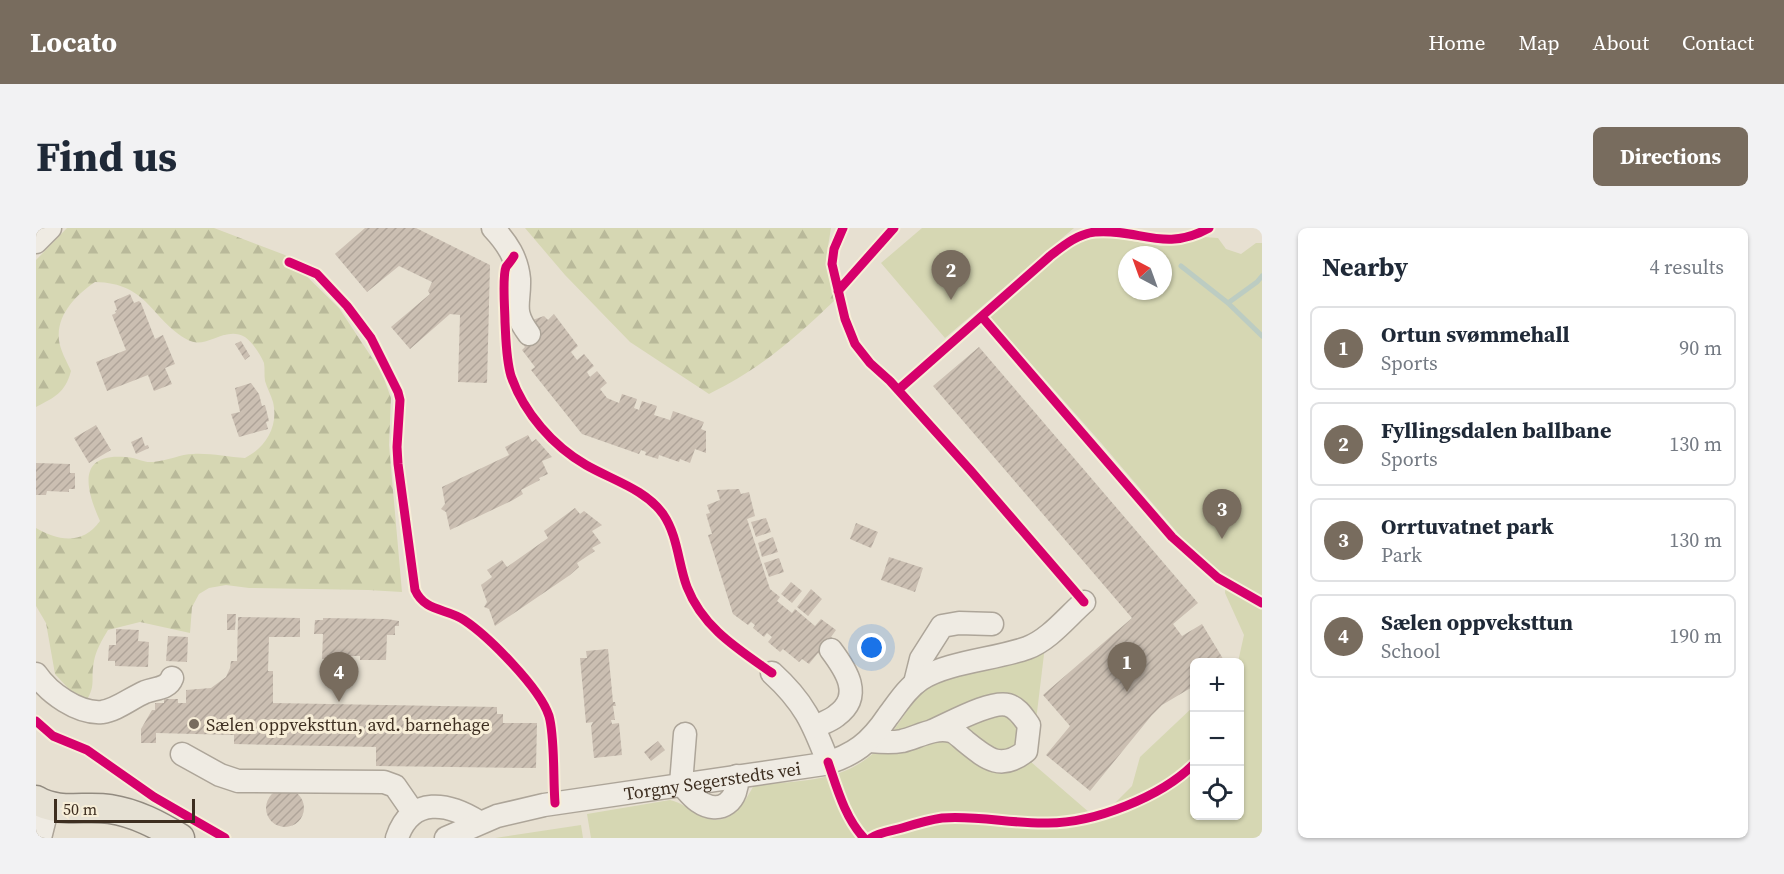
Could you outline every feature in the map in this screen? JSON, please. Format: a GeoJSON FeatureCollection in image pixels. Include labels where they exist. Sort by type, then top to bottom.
{"type":"FeatureCollection","features":[{"type":"Feature","properties":{"kind":"main road"},"geometry":{"type":"LineString","coordinates":[[42,803],[79,810],[107,808],[120,811],[148,821],[180,838]]}},
{"type":"Feature","properties":{"kind":"street"},"geometry":{"type":"LineString","coordinates":[[36,242],[50,228]]}},
{"type":"Feature","properties":{"kind":"street"},"geometry":{"type":"LineString","coordinates":[[493,228],[505,240],[514,256],[519,279],[516,301],[518,317],[529,334]]}},
{"type":"Feature","properties":{"kind":"street","name":"Torgny Segerstedts vei"},"geometry":{"type":"LineString","coordinates":[[446,838],[479,822],[544,805],[842,759],[870,741],[897,703],[923,677],[1029,648],[1049,635],[1083,602]]}},
{"type":"Feature","properties":{"kind":"street","name":"Torgny Segerstedts vei"},"geometry":{"type":"LineString","coordinates":[[915,683],[921,659],[942,627],[958,623],[992,624]]}},
{"type":"Feature","properties":{"kind":"street"},"geometry":{"type":"LineString","coordinates":[[815,727],[837,716],[849,702],[852,684],[831,650]]}},
{"type":"Feature","properties":{"kind":"street"},"geometry":{"type":"LineString","coordinates":[[772,673],[789,688],[804,707],[815,727],[828,762]]}},
{"type":"Feature","properties":{"kind":"street"},"geometry":{"type":"LineString","coordinates":[[36,674],[52,693],[63,701],[101,712],[111,710],[146,692],[165,687],[172,678]]}},
{"type":"Feature","properties":{"kind":"street"},"geometry":{"type":"LineString","coordinates":[[870,741],[902,741],[932,731]]}},
{"type":"Feature","properties":{"kind":"street"},"geometry":{"type":"LineString","coordinates":[[681,784],[685,734]]}},
{"type":"Feature","properties":{"kind":"street"},"geometry":{"type":"LineString","coordinates":[[182,754],[220,775],[238,781],[384,782],[395,786],[413,812]]}},
{"type":"Feature","properties":{"kind":"street"},"geometry":{"type":"LineString","coordinates":[[40,838],[42,803]]}},
{"type":"Feature","properties":{"kind":"street"},"geometry":{"type":"LineString","coordinates":[[397,838],[405,821],[413,812],[423,807],[444,807],[464,813],[479,822]]}},
{"type":"Feature","properties":{"kind":"green space"},"geometry":{"type":"Polygon","coordinates":[[[67,228],[214,228],[285,255],[339,308],[382,373],[391,398],[389,445],[402,592],[249,588],[226,585],[209,588],[199,594],[192,607],[190,633],[140,622],[108,630],[95,657],[89,697],[85,703],[77,698],[55,674],[46,623],[36,606],[36,528],[61,538],[78,537],[93,529],[100,521],[91,497],[89,476],[92,467],[98,461],[109,457],[125,457],[153,462],[199,454],[245,458],[259,449],[269,436],[274,411],[265,381],[264,363],[256,349],[245,337],[230,334],[202,342],[188,340],[175,332],[138,295],[113,284],[95,282],[74,299],[61,322],[59,340],[71,371],[69,378],[58,394],[36,407],[36,260],[67,228]]]}},
{"type":"Feature","properties":{"kind":"green space"},"geometry":{"type":"Polygon","coordinates":[[[525,228],[831,228],[826,259],[834,301],[760,364],[709,394],[630,342],[565,275],[525,228]]]}},
{"type":"Feature","properties":{"kind":"green space"},"geometry":{"type":"Polygon","coordinates":[[[922,228],[1074,228],[945,338],[881,263],[922,228]]]}},
{"type":"Feature","properties":{"kind":"green space"},"geometry":{"type":"Polygon","coordinates":[[[1203,237],[1218,238],[1226,249],[1241,254],[1256,243],[1262,243],[1262,838],[591,838],[587,814],[670,800],[700,815],[719,820],[733,814],[739,808],[754,785],[812,780],[846,770],[862,762],[877,750],[916,699],[929,687],[1045,646],[1031,762],[1098,820],[1132,786],[1140,757],[1190,710],[1190,820],[1244,820],[1244,658],[1239,658],[1244,635],[1225,593],[1226,576],[1194,552],[990,317],[1051,260],[1071,245],[1094,238],[1116,238],[1160,246],[1181,245],[1203,237]]]}},
{"type":"Feature","properties":{"kind":"green space"},"geometry":{"type":"Polygon","coordinates":[[[581,825],[583,838],[495,838],[581,825]]]}},
{"type":"Feature","properties":{"kind":"building"},"geometry":{"type":"Polygon","coordinates":[[[365,228],[416,228],[490,265],[487,383],[458,382],[460,315],[450,314],[410,349],[391,327],[430,294],[428,291],[432,282],[399,266],[367,292],[335,254],[365,228]]]}},
{"type":"Feature","properties":{"kind":"building"},"geometry":{"type":"Polygon","coordinates":[[[130,294],[134,303],[139,301],[141,303],[155,339],[163,335],[175,364],[165,368],[172,384],[154,391],[148,375],[107,391],[96,362],[126,350],[112,315],[117,310],[114,301],[130,294]]]}},
{"type":"Feature","properties":{"kind":"building"},"geometry":{"type":"Polygon","coordinates":[[[554,314],[578,346],[571,352],[577,360],[584,354],[594,366],[587,372],[590,377],[597,371],[607,383],[600,389],[607,398],[619,403],[622,394],[637,399],[634,408],[639,410],[642,401],[657,406],[654,415],[670,420],[673,411],[704,422],[701,429],[706,431],[706,453],[695,449],[690,463],[659,455],[658,459],[645,455],[646,452],[641,450],[639,454],[582,434],[531,370],[535,367],[522,350],[525,347],[520,341],[531,332],[524,323],[544,316],[548,320],[554,314]]]}},
{"type":"Feature","properties":{"kind":"building"},"geometry":{"type":"Polygon","coordinates":[[[241,341],[250,356],[245,360],[235,344],[241,341]]]}},
{"type":"Feature","properties":{"kind":"building"},"geometry":{"type":"Polygon","coordinates":[[[979,347],[1198,603],[1173,624],[1182,636],[1202,624],[1223,658],[1190,658],[1190,688],[1162,705],[1152,715],[1090,791],[1046,755],[1070,726],[1043,695],[1132,618],[933,386],[979,347]]]}},
{"type":"Feature","properties":{"kind":"building"},"geometry":{"type":"Polygon","coordinates":[[[251,383],[259,394],[262,406],[265,405],[269,421],[266,422],[268,429],[239,437],[231,414],[240,412],[235,388],[251,383]]]}},
{"type":"Feature","properties":{"kind":"building"},"geometry":{"type":"Polygon","coordinates":[[[96,425],[111,450],[89,463],[74,438],[96,425]]]}},
{"type":"Feature","properties":{"kind":"building"},"geometry":{"type":"Polygon","coordinates":[[[528,435],[532,442],[536,439],[552,457],[542,461],[548,474],[521,490],[523,494],[513,500],[450,530],[446,512],[441,509],[445,504],[442,487],[509,455],[505,447],[528,435]]]}},
{"type":"Feature","properties":{"kind":"building"},"geometry":{"type":"Polygon","coordinates":[[[142,437],[145,446],[148,445],[149,448],[136,454],[131,442],[142,437]]]}},
{"type":"Feature","properties":{"kind":"building"},"geometry":{"type":"Polygon","coordinates":[[[36,463],[70,464],[70,473],[75,473],[75,489],[69,489],[69,492],[47,491],[46,495],[36,495],[36,463]]]}},
{"type":"Feature","properties":{"kind":"building"},"geometry":{"type":"Polygon","coordinates":[[[739,489],[741,494],[749,492],[755,516],[747,519],[770,589],[780,597],[777,601],[792,613],[795,609],[815,626],[821,619],[836,630],[831,637],[835,640],[827,660],[818,653],[809,664],[802,659],[799,662],[783,649],[780,652],[768,642],[772,637],[767,633],[764,637],[753,628],[755,625],[751,622],[748,625],[733,614],[708,535],[712,534],[706,514],[710,513],[707,505],[720,500],[717,490],[739,489]]]}},
{"type":"Feature","properties":{"kind":"building"},"geometry":{"type":"Polygon","coordinates":[[[575,508],[580,514],[584,511],[602,525],[592,531],[601,543],[592,548],[595,551],[577,563],[579,567],[570,575],[495,626],[489,609],[484,607],[487,602],[481,585],[492,577],[487,570],[502,560],[507,567],[548,538],[544,531],[575,508]]]}},
{"type":"Feature","properties":{"kind":"building"},"geometry":{"type":"Polygon","coordinates":[[[766,518],[771,532],[756,537],[751,522],[766,518]]]}},
{"type":"Feature","properties":{"kind":"building"},"geometry":{"type":"Polygon","coordinates":[[[856,523],[878,532],[871,548],[850,539],[856,523]]]}},
{"type":"Feature","properties":{"kind":"building"},"geometry":{"type":"Polygon","coordinates":[[[773,537],[778,552],[762,557],[758,543],[773,537]]]}},
{"type":"Feature","properties":{"kind":"building"},"geometry":{"type":"Polygon","coordinates":[[[889,557],[923,568],[915,592],[881,580],[889,557]]]}},
{"type":"Feature","properties":{"kind":"building"},"geometry":{"type":"Polygon","coordinates":[[[779,558],[784,572],[769,577],[764,563],[779,558]]]}},
{"type":"Feature","properties":{"kind":"building"},"geometry":{"type":"Polygon","coordinates":[[[791,582],[802,591],[792,603],[781,594],[791,582]]]}},
{"type":"Feature","properties":{"kind":"building"},"geometry":{"type":"Polygon","coordinates":[[[811,589],[822,599],[808,616],[797,607],[811,589]]]}},
{"type":"Feature","properties":{"kind":"building"},"geometry":{"type":"Polygon","coordinates":[[[227,614],[236,614],[235,630],[227,630],[227,614]]]}},
{"type":"Feature","properties":{"kind":"building"},"geometry":{"type":"Polygon","coordinates":[[[238,617],[300,618],[300,637],[269,637],[268,671],[273,671],[273,703],[497,707],[497,714],[503,714],[503,723],[537,723],[536,768],[376,766],[376,747],[234,744],[234,735],[156,733],[156,743],[141,743],[141,729],[152,710],[155,710],[155,703],[164,703],[164,699],[178,699],[178,703],[186,703],[186,690],[211,688],[226,677],[231,661],[237,661],[238,617]]]}},
{"type":"Feature","properties":{"kind":"building"},"geometry":{"type":"Polygon","coordinates":[[[323,618],[387,619],[399,621],[399,626],[395,626],[395,635],[387,635],[386,660],[360,660],[360,656],[348,656],[348,660],[322,659],[323,634],[314,634],[315,620],[323,620],[323,618]]]}},
{"type":"Feature","properties":{"kind":"building"},"geometry":{"type":"Polygon","coordinates":[[[116,629],[139,630],[138,641],[149,642],[148,667],[115,666],[115,661],[108,661],[109,645],[116,645],[116,629]]]}},
{"type":"Feature","properties":{"kind":"building"},"geometry":{"type":"Polygon","coordinates":[[[168,636],[188,637],[187,662],[166,661],[168,636]]]}},
{"type":"Feature","properties":{"kind":"building"},"geometry":{"type":"Polygon","coordinates":[[[608,649],[613,702],[616,706],[613,706],[615,720],[611,720],[612,724],[619,723],[622,755],[594,758],[591,726],[593,722],[586,723],[580,658],[587,658],[586,651],[608,649]]]}},
{"type":"Feature","properties":{"kind":"building"},"geometry":{"type":"Polygon","coordinates":[[[658,741],[665,750],[651,761],[644,752],[658,741]]]}},
{"type":"Feature","properties":{"kind":"building"},"geometry":{"type":"Polygon","coordinates":[[[285,789],[299,794],[304,808],[299,822],[285,827],[271,822],[266,808],[271,794],[285,789]]]}},
{"type":"Feature","properties":{"kind":"waterway"},"geometry":{"type":"LineString","coordinates":[[1181,266],[1228,303],[1262,336]]}},
{"type":"Feature","properties":{"kind":"waterway"},"geometry":{"type":"LineString","coordinates":[[1228,303],[1262,276]]}},
{"type":"Feature","properties":{"kind":"cycle path"},"geometry":{"type":"LineString","coordinates":[[843,228],[834,249],[832,264],[845,319],[855,344],[971,471],[1084,602]]}},
{"type":"Feature","properties":{"kind":"cycle path"},"geometry":{"type":"LineString","coordinates":[[838,291],[894,228]]}},
{"type":"Feature","properties":{"kind":"cycle path"},"geometry":{"type":"LineString","coordinates":[[898,390],[1050,256],[1076,238],[1088,233],[1111,232],[1178,239],[1209,228]]}},
{"type":"Feature","properties":{"kind":"cycle path"},"geometry":{"type":"LineString","coordinates":[[514,256],[506,267],[504,278],[506,343],[511,376],[524,403],[541,427],[562,448],[586,465],[638,491],[656,505],[672,531],[687,587],[702,614],[723,636],[772,673]]}},
{"type":"Feature","properties":{"kind":"cycle path"},"geometry":{"type":"LineString","coordinates":[[289,262],[317,274],[347,306],[371,338],[398,392],[400,400],[398,464],[415,590],[424,602],[464,620],[499,650],[544,704],[551,725],[555,803]]}},
{"type":"Feature","properties":{"kind":"cycle path"},"geometry":{"type":"LineString","coordinates":[[982,317],[1172,537],[1218,578],[1262,603]]}},
{"type":"Feature","properties":{"kind":"cycle path"},"geometry":{"type":"LineString","coordinates":[[36,721],[53,736],[87,750],[154,797],[225,838]]}},
{"type":"Feature","properties":{"kind":"cycle path"},"geometry":{"type":"LineString","coordinates":[[828,762],[847,812],[864,838]]}},
{"type":"Feature","properties":{"kind":"cycle path"},"geometry":{"type":"LineString","coordinates":[[871,838],[882,833],[942,818],[1048,823],[1086,818],[1126,806],[1145,797],[1164,787],[1192,766]]}},
{"type":"Feature","properties":{"kind":"place","name":"Fyllingsdalen ballbane"},"geometry":{"type":"Point","coordinates":[951,300]}},
{"type":"Feature","properties":{"kind":"place","name":"Orrtuvatnet park"},"geometry":{"type":"Point","coordinates":[1222,539]}},
{"type":"Feature","properties":{"kind":"place","name":"Ortun svømmehall"},"geometry":{"type":"Point","coordinates":[1127,692]}},
{"type":"Feature","properties":{"kind":"place","name":"Sælen oppveksttun"},"geometry":{"type":"Point","coordinates":[339,702]}},
{"type":"Feature","properties":{"kind":"place","name":"Sælen oppveksttun, avd. barnehage"},"geometry":{"type":"Point","coordinates":[194,724]}}]}
